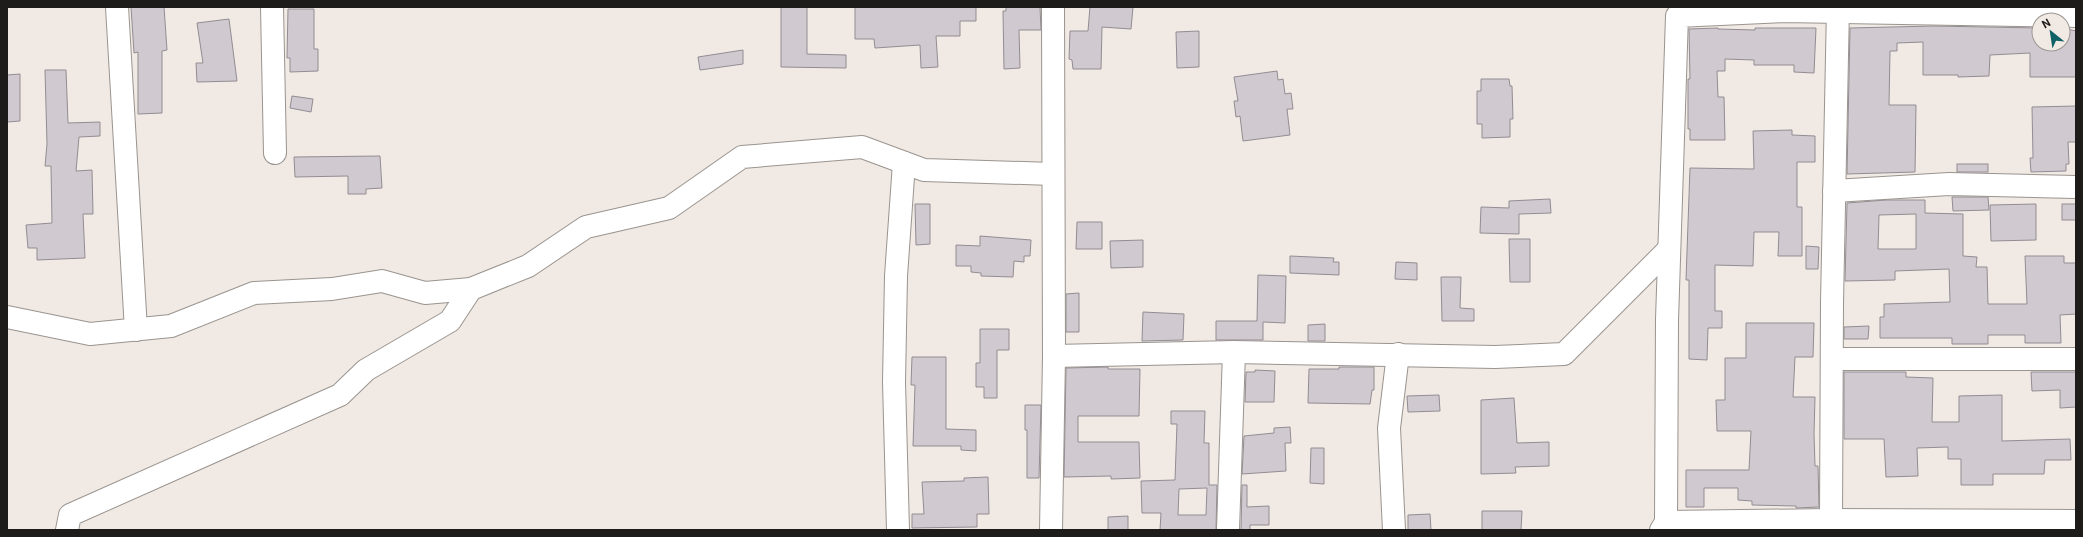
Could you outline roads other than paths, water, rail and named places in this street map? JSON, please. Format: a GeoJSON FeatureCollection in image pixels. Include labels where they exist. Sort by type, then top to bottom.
{"type":"FeatureCollection","features":[{"type":"Feature","properties":{"kind":"street"},"geometry":{"type":"LineString","coordinates":[[117,7],[136,330]]}},
{"type":"Feature","properties":{"kind":"street"},"geometry":{"type":"LineString","coordinates":[[272,7],[276,153]]}},
{"type":"Feature","properties":{"kind":"street"},"geometry":{"type":"LineString","coordinates":[[1051,530],[1054,356],[1053,7]]}},
{"type":"Feature","properties":{"kind":"street"},"geometry":{"type":"LineString","coordinates":[[1831,520],[1834,191],[1839,10]]}},
{"type":"Feature","properties":{"kind":"street"},"geometry":{"type":"LineString","coordinates":[[2076,16],[1928,10],[1783,11],[1677,16],[1667,320],[1664,526],[1831,520],[2076,521]]}},
{"type":"Feature","properties":{"kind":"street"},"geometry":{"type":"LineString","coordinates":[[7,317],[90,334],[171,326],[254,293],[332,289],[382,280],[425,293],[471,289],[528,266],[586,227],[669,208],[742,157],[862,147],[924,170],[1053,174]]}},
{"type":"Feature","properties":{"kind":"street"},"geometry":{"type":"LineString","coordinates":[[898,530],[894,374],[896,276],[904,163]]}},
{"type":"Feature","properties":{"kind":"street"},"geometry":{"type":"LineString","coordinates":[[1834,191],[1949,184],[2076,187]]}},
{"type":"Feature","properties":{"kind":"street"},"geometry":{"type":"LineString","coordinates":[[1054,356],[1234,352],[1495,357],[1564,354],[1669,249]]}},
{"type":"Feature","properties":{"kind":"street"},"geometry":{"type":"LineString","coordinates":[[67,530],[70,515],[340,395],[366,370],[450,321],[471,289]]}},
{"type":"Feature","properties":{"kind":"street"},"geometry":{"type":"LineString","coordinates":[[1228,530],[1234,352]]}},
{"type":"Feature","properties":{"kind":"street"},"geometry":{"type":"LineString","coordinates":[[1394,530],[1389,428],[1398,354]]}},
{"type":"Feature","properties":{"kind":"street"},"geometry":{"type":"LineString","coordinates":[[1832,359],[2076,358]]}}]}
